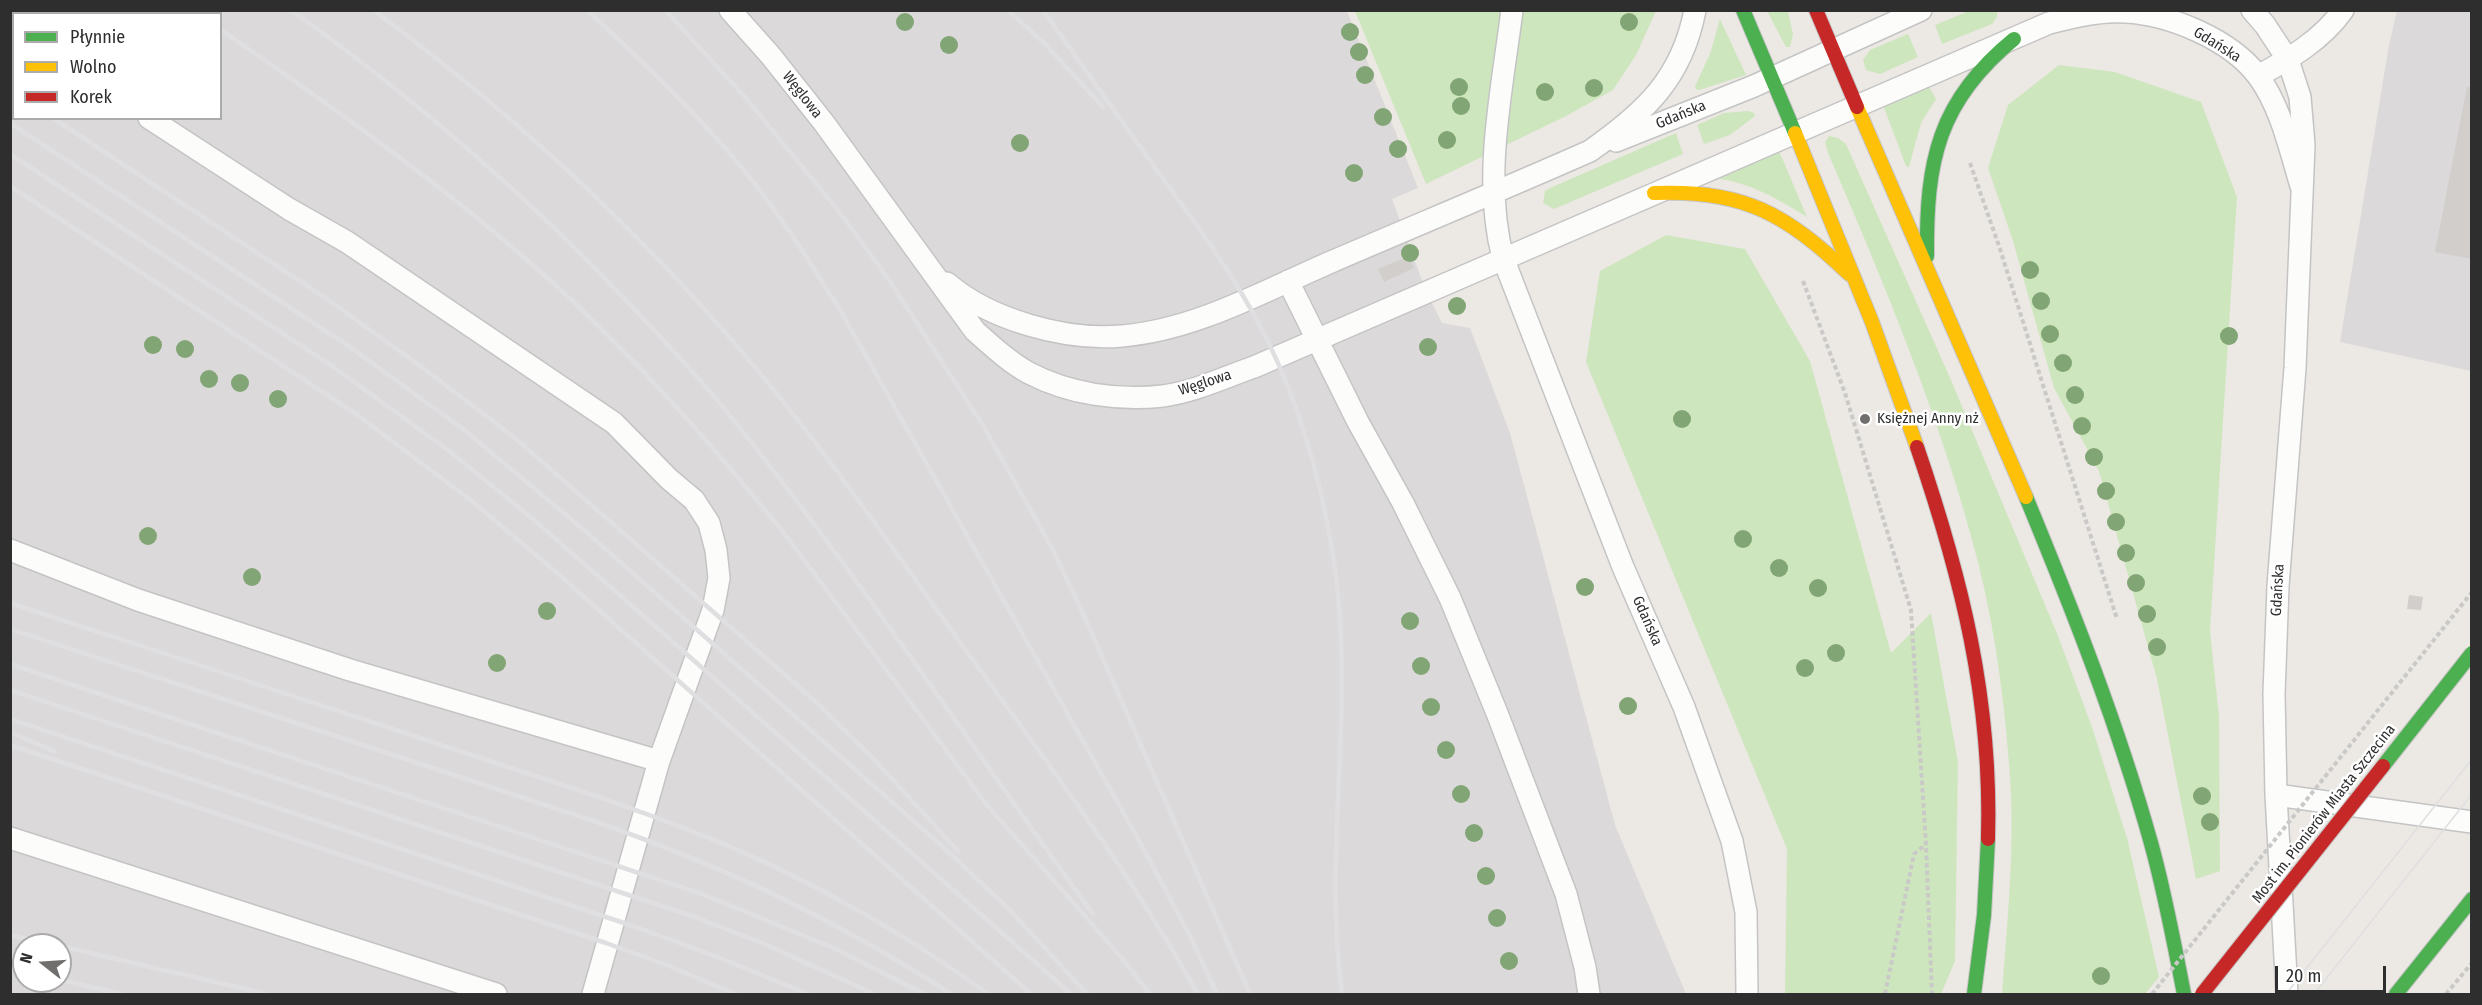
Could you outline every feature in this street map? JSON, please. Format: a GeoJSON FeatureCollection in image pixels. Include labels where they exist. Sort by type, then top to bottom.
{"type":"FeatureCollection","features":[{"type":"Feature","properties":{"kind":"main road"},"geometry":{"type":"LineString","coordinates":[[1743,10],[1885,352],[1922,458],[1953,560],[1978,673],[1985,756],[1988,851],[1983,925],[1974,994]]}},
{"type":"Feature","properties":{"kind":"main road"},"geometry":{"type":"LineString","coordinates":[[1816,10],[2042,533],[2079,627],[2114,725],[2151,845],[2170,922],[2184,994]]}},
{"type":"Feature","properties":{"kind":"main road"},"geometry":{"type":"LineString","coordinates":[[1927,270],[1927,195],[1932,160],[1960,95],[1982,67],[2014,39]]}},
{"type":"Feature","properties":{"kind":"main road"},"geometry":{"type":"LineString","coordinates":[[1654,193],[1717,194],[1748,202],[1775,214],[1801,232],[1825,250],[1857,283]]}},
{"type":"Feature","properties":{"kind":"main road","name":"Most im. Pionierów Miasta Szczecina"},"geometry":{"type":"LineString","coordinates":[[2202,994],[2472,653]]}},
{"type":"Feature","properties":{"kind":"main road"},"geometry":{"type":"LineString","coordinates":[[2396,994],[2472,899]]}},
{"type":"Feature","properties":{"kind":"lane","name":"Węglowa"},"geometry":{"type":"LineString","coordinates":[[730,10],[771,56],[818,115],[975,331],[1002,355],[1029,373],[1060,386],[1092,394],[1127,397],[1164,396],[1200,386],[1254,367],[1503,258]]}},
{"type":"Feature","properties":{"kind":"lane","name":"Gdańska"},"geometry":{"type":"LineString","coordinates":[[1512,10],[1498,126],[1494,194],[1496,231],[1503,258],[1623,567],[1684,707],[1732,841],[1746,912],[1747,994]]}},
{"type":"Feature","properties":{"kind":"lane","name":"Gdańska"},"geometry":{"type":"LineString","coordinates":[[1590,151],[1639,115],[1656,97],[1672,75],[1681,55],[1695,10]]}},
{"type":"Feature","properties":{"kind":"lane","name":"Gdańska"},"geometry":{"type":"LineString","coordinates":[[1494,194],[1590,151],[1834,51],[1921,10]]}},
{"type":"Feature","properties":{"kind":"lane","name":"Gdańska"},"geometry":{"type":"LineString","coordinates":[[2252,10],[2288,60],[2300,97],[2304,145],[2295,368],[2278,586],[2274,694],[2276,795],[2287,994]]}},
{"type":"Feature","properties":{"kind":"lane"},"geometry":{"type":"LineString","coordinates":[[2258,76],[2288,60],[2331,27],[2343,10]]}},
{"type":"Feature","properties":{"kind":"lane","name":"Gdańska"},"geometry":{"type":"LineString","coordinates":[[1503,258],[2014,39],[2052,16],[2126,12],[2161,18],[2198,30],[2236,54],[2258,76],[2276,108],[2301,186]]}},
{"type":"Feature","properties":{"kind":"lane"},"geometry":{"type":"LineString","coordinates":[[152,120],[290,209],[347,242],[614,423],[669,479],[694,500],[709,523],[716,550],[719,578],[713,610],[658,761],[593,994]]}},
{"type":"Feature","properties":{"kind":"lane","name":"Węglowa"},"geometry":{"type":"LineString","coordinates":[[933,271],[960,294],[991,311],[1021,322],[1076,336],[1120,336],[1168,329],[1494,194]]}},
{"type":"Feature","properties":{"kind":"lane"},"geometry":{"type":"LineString","coordinates":[[1288,281],[1450,598],[1566,894],[1585,967],[1588,994]]}},
{"type":"Feature","properties":{"kind":"lane"},"geometry":{"type":"LineString","coordinates":[[10,550],[138,600],[339,667],[658,761]]}},
{"type":"Feature","properties":{"kind":"lane"},"geometry":{"type":"LineString","coordinates":[[2276,795],[2472,822]]}},
{"type":"Feature","properties":{"kind":"lane"},"geometry":{"type":"LineString","coordinates":[[10,838],[496,994]]}},
{"type":"Feature","properties":{"kind":"path"},"geometry":{"type":"LineString","coordinates":[[1952,112],[2000,249],[2118,624]]}},
{"type":"Feature","properties":{"kind":"path"},"geometry":{"type":"LineString","coordinates":[[1802,280],[1845,393],[1911,610],[1926,845],[1932,994]]}},
{"type":"Feature","properties":{"kind":"path"},"geometry":{"type":"LineString","coordinates":[[2152,994],[2472,592]]}},
{"type":"Feature","properties":{"kind":"path"},"geometry":{"type":"LineString","coordinates":[[1885,994],[1914,854],[1926,845]]}},
{"type":"Feature","properties":{"kind":"path"},"geometry":{"type":"LineString","coordinates":[[2197,925],[2202,948]]}},
{"type":"Feature","properties":{"kind":"path"},"geometry":{"type":"LineString","coordinates":[[2446,994],[2472,963]]}},
{"type":"Feature","properties":{"kind":"shaded area"},"geometry":{"type":"Polygon","coordinates":[[[10,11],[1347,11],[1418,188],[1392,199],[1426,291],[1442,323],[1470,328],[1510,433],[1615,825],[1686,994],[11,994],[10,11]]]}},
{"type":"Feature","properties":{"kind":"shaded area"},"geometry":{"type":"Polygon","coordinates":[[[2397,11],[2471,11],[2471,371],[2340,342],[2389,45],[2397,11]]]}},
{"type":"Feature","properties":{"kind":"green space"},"geometry":{"type":"Polygon","coordinates":[[[1355,11],[1656,11],[1636,55],[1613,90],[1566,116],[1426,184],[1355,11]]]}},
{"type":"Feature","properties":{"kind":"green space"},"geometry":{"type":"Polygon","coordinates":[[[1767,11],[1788,11],[1793,34],[1790,47],[1786,47],[1767,11]]]}},
{"type":"Feature","properties":{"kind":"green space"},"geometry":{"type":"Polygon","coordinates":[[[1969,11],[1997,11],[1997,17],[1992,24],[1942,44],[1935,25],[1969,11]]]}},
{"type":"Feature","properties":{"kind":"green space"},"geometry":{"type":"Polygon","coordinates":[[[1720,19],[1746,75],[1699,90],[1695,86],[1710,54],[1720,19]]]}},
{"type":"Feature","properties":{"kind":"green space"},"geometry":{"type":"Polygon","coordinates":[[[1908,34],[1918,57],[1880,74],[1866,70],[1863,60],[1870,50],[1908,34]]]}},
{"type":"Feature","properties":{"kind":"green space"},"geometry":{"type":"Polygon","coordinates":[[[2059,65],[2115,72],[2201,102],[2237,197],[2210,630],[2219,717],[2220,871],[2196,879],[2157,679],[2099,471],[2054,388],[2013,241],[1988,168],[2008,105],[2059,65]]]}},
{"type":"Feature","properties":{"kind":"green space"},"geometry":{"type":"Polygon","coordinates":[[[1928,85],[1936,99],[1921,123],[1909,167],[1906,166],[1883,105],[1928,85]]]}},
{"type":"Feature","properties":{"kind":"green space"},"geometry":{"type":"Polygon","coordinates":[[[1748,111],[1754,113],[1755,116],[1730,135],[1704,144],[1697,125],[1724,113],[1748,111]]]}},
{"type":"Feature","properties":{"kind":"green space"},"geometry":{"type":"Polygon","coordinates":[[[1676,133],[1683,154],[1554,209],[1543,203],[1545,191],[1550,188],[1676,133]]]}},
{"type":"Feature","properties":{"kind":"green space"},"geometry":{"type":"Polygon","coordinates":[[[1829,136],[1838,138],[1846,144],[1951,380],[2058,636],[2092,727],[2127,838],[2159,977],[2145,994],[2002,994],[2012,831],[2008,750],[1990,618],[1965,513],[1931,409],[1892,306],[1828,153],[1825,142],[1829,136]]]}},
{"type":"Feature","properties":{"kind":"green space"},"geometry":{"type":"Polygon","coordinates":[[[1778,151],[1807,217],[1765,194],[1732,181],[1720,179],[1718,176],[1778,151]]]}},
{"type":"Feature","properties":{"kind":"green space"},"geometry":{"type":"Polygon","coordinates":[[[1666,235],[1745,249],[1810,361],[1891,653],[1931,613],[1958,762],[1955,961],[1941,994],[1785,994],[1787,849],[1586,362],[1600,271],[1666,235]]]}},
{"type":"Feature","properties":{"kind":"building"},"geometry":{"type":"Polygon","coordinates":[[[2467,87],[2472,88],[2472,259],[2435,252],[2467,87]]]}},
{"type":"Feature","properties":{"kind":"building"},"geometry":{"type":"Polygon","coordinates":[[[1409,256],[1414,268],[1384,282],[1378,269],[1409,256]]]}},
{"type":"Feature","properties":{"kind":"building"},"geometry":{"type":"Polygon","coordinates":[[[2409,595],[2423,597],[2421,610],[2407,609],[2409,595]]]}},
{"type":"Feature","properties":{"kind":"tram line"},"geometry":{"type":"LineString","coordinates":[[2286,994],[2472,759]]}},
{"type":"Feature","properties":{"kind":"tram line"},"geometry":{"type":"LineString","coordinates":[[2314,994],[2472,794]]}},
{"type":"Feature","properties":{"kind":"railway"},"geometry":{"type":"LineString","coordinates":[[291,10],[383,79],[514,190],[596,270],[701,382],[819,530],[1093,914]]}},
{"type":"Feature","properties":{"kind":"railway"},"geometry":{"type":"LineString","coordinates":[[373,10],[482,95],[534,140],[634,235],[729,336],[846,483],[1055,773],[1144,904],[1198,994]]}},
{"type":"Feature","properties":{"kind":"railway"},"geometry":{"type":"LineString","coordinates":[[587,10],[670,89],[729,152],[772,207],[818,275],[840,310],[1141,844],[1191,938],[1217,994]]}},
{"type":"Feature","properties":{"kind":"railway"},"geometry":{"type":"LineString","coordinates":[[665,10],[745,97],[841,214],[889,280],[984,427],[1053,550],[1086,620],[1250,994]]}},
{"type":"Feature","properties":{"kind":"railway"},"geometry":{"type":"LineString","coordinates":[[1008,10],[1046,45],[1103,107]]}},
{"type":"Feature","properties":{"kind":"railway"},"geometry":{"type":"LineString","coordinates":[[1043,10],[1239,288],[1277,361],[1304,433],[1324,508],[1337,584],[1340,620],[1342,667],[1336,901],[1337,948],[1342,994]]}},
{"type":"Feature","properties":{"kind":"railway"},"geometry":{"type":"LineString","coordinates":[[222,30],[426,177],[466,209],[543,274],[640,367],[730,468],[787,537],[987,805],[1121,957],[1150,994]]}},
{"type":"Feature","properties":{"kind":"railway"},"geometry":{"type":"LineString","coordinates":[[56,120],[327,299],[515,438],[816,702],[872,757],[958,851]]}},
{"type":"Feature","properties":{"kind":"railway"},"geometry":{"type":"LineString","coordinates":[[10,123],[350,347],[463,429],[584,530],[944,848],[1008,908],[1087,994]]}},
{"type":"Feature","properties":{"kind":"railway"},"geometry":{"type":"LineString","coordinates":[[10,154],[332,366],[448,450],[534,520],[1071,994]]}},
{"type":"Feature","properties":{"kind":"railway"},"geometry":{"type":"LineString","coordinates":[[10,186],[356,414],[473,502],[556,572],[1031,994]]}},
{"type":"Feature","properties":{"kind":"railway"},"geometry":{"type":"LineString","coordinates":[[10,603],[589,794],[703,835],[773,866],[868,916],[899,934],[988,994]]}},
{"type":"Feature","properties":{"kind":"railway"},"geometry":{"type":"LineString","coordinates":[[10,629],[588,819],[684,855],[730,874],[819,917],[907,966],[951,994]]}},
{"type":"Feature","properties":{"kind":"railway"},"geometry":{"type":"LineString","coordinates":[[10,664],[702,894],[836,949],[924,994]]}},
{"type":"Feature","properties":{"kind":"railway"},"geometry":{"type":"LineString","coordinates":[[10,690],[695,917],[767,945],[874,994]]}},
{"type":"Feature","properties":{"kind":"railway"},"geometry":{"type":"LineString","coordinates":[[10,719],[633,926],[808,994]]}},
{"type":"Feature","properties":{"kind":"railway"},"geometry":{"type":"LineString","coordinates":[[10,732],[54,751]]}},
{"type":"Feature","properties":{"kind":"railway"},"geometry":{"type":"LineString","coordinates":[[10,745],[606,943],[735,994]]}},
{"type":"Feature","properties":{"kind":"railway"},"geometry":{"type":"LineString","coordinates":[[72,949],[267,994]]}},
{"type":"Feature","properties":{"kind":"railway"},"geometry":{"type":"LineString","coordinates":[[72,983],[122,994]]}},
{"type":"Feature","properties":{"kind":"traffic: fast"},"geometry":{"type":"LineString","coordinates":[[1743,10],[1795,133]]}},
{"type":"Feature","properties":{"kind":"traffic: fast"},"geometry":{"type":"LineString","coordinates":[[1927,256],[1929,191],[1942,135],[1953,110],[1968,86],[1988,62],[2014,39]]}},
{"type":"Feature","properties":{"kind":"traffic: fast"},"geometry":{"type":"LineString","coordinates":[[2026,497],[2094,668],[2138,799],[2161,881],[2184,994]]}},
{"type":"Feature","properties":{"kind":"traffic: fast"},"geometry":{"type":"LineString","coordinates":[[2383,766],[2472,653]]}},
{"type":"Feature","properties":{"kind":"traffic: fast"},"geometry":{"type":"LineString","coordinates":[[1974,994],[1984,915],[1988,839]]}},
{"type":"Feature","properties":{"kind":"traffic: fast"},"geometry":{"type":"LineString","coordinates":[[2396,994],[2472,899]]}},
{"type":"Feature","properties":{"kind":"traffic: slow"},"geometry":{"type":"LineString","coordinates":[[1857,107],[2026,497]]}},
{"type":"Feature","properties":{"kind":"traffic: slow"},"geometry":{"type":"LineString","coordinates":[[1795,133],[1872,322],[1917,447]]}},
{"type":"Feature","properties":{"kind":"traffic: slow"},"geometry":{"type":"LineString","coordinates":[[1654,193],[1713,196],[1738,201],[1761,210],[1804,235],[1849,274]]}},
{"type":"Feature","properties":{"kind":"traffic: jam"},"geometry":{"type":"LineString","coordinates":[[1816,10],[1857,107]]}},
{"type":"Feature","properties":{"kind":"traffic: jam"},"geometry":{"type":"LineString","coordinates":[[1917,447],[1948,544],[1971,640],[1985,737],[1988,839]]}},
{"type":"Feature","properties":{"kind":"traffic: jam"},"geometry":{"type":"LineString","coordinates":[[2202,994],[2383,766]]}},
{"type":"Feature","properties":{"kind":"place","name":"Księżnej Anny nż"},"geometry":{"type":"Point","coordinates":[1865,419]}}]}
